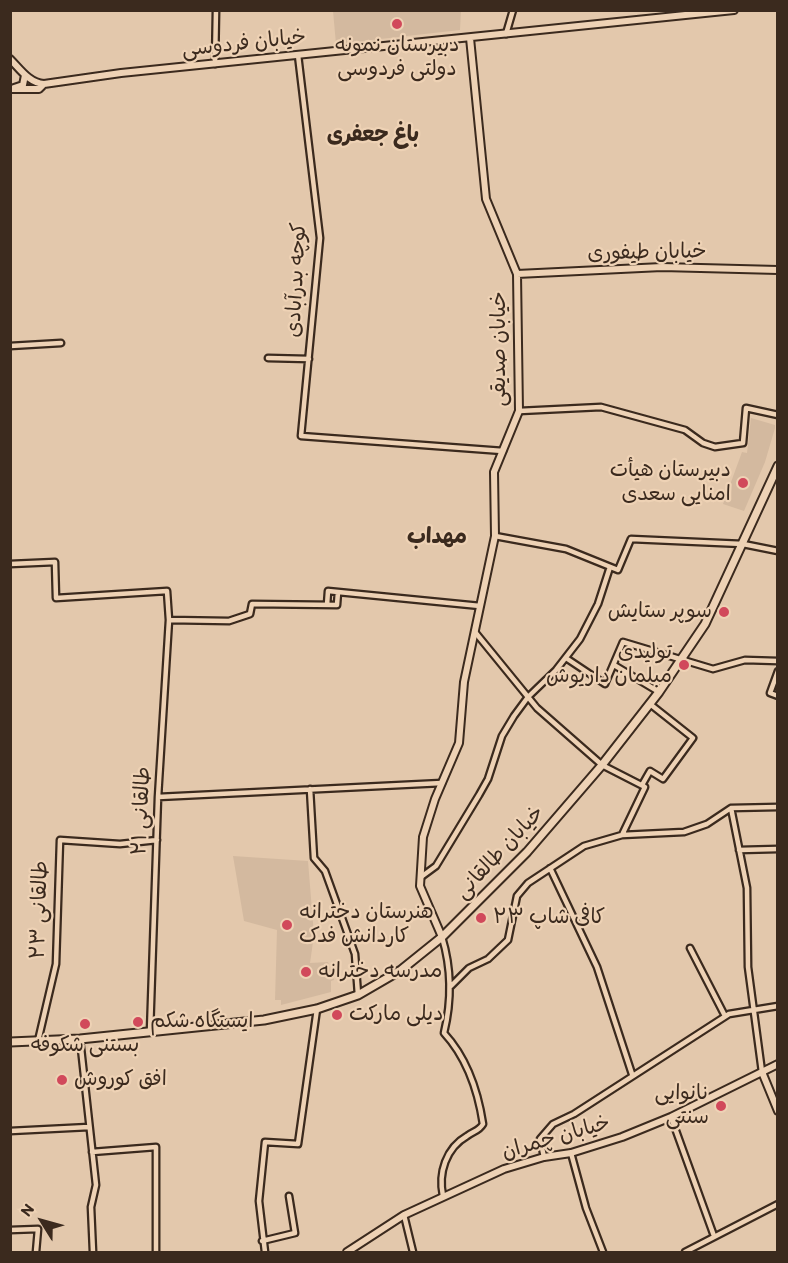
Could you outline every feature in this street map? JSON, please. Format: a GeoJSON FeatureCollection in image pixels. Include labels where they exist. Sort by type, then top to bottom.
{"type":"FeatureCollection","features":[{"type":"Feature","properties":{"kind":"main road","name":"خیابان طالقانی"},"geometry":{"type":"LineString","coordinates":[[10,1042],[80,1039],[254,1021],[317,1009],[358,995],[401,970],[442,937],[527,852],[650,705],[705,624],[777,466]]}},
{"type":"Feature","properties":{"kind":"street"},"geometry":{"type":"LineString","coordinates":[[215,64],[216,10]]}},
{"type":"Feature","properties":{"kind":"street"},"geometry":{"type":"LineString","coordinates":[[506,34],[513,10]]}},
{"type":"Feature","properties":{"kind":"street","name":"خیابان فردوسی"},"geometry":{"type":"LineString","coordinates":[[12,88],[39,89],[44,84],[215,64],[734,10]]}},
{"type":"Feature","properties":{"kind":"street","name":"خیابان صدیقی"},"geometry":{"type":"LineString","coordinates":[[442,937],[420,886],[423,837],[459,743],[465,682],[495,536],[494,472],[519,411],[517,274],[486,199],[470,38]]}},
{"type":"Feature","properties":{"kind":"street","name":"کوچه بدرآبادی"},"geometry":{"type":"LineString","coordinates":[[298,55],[320,238],[301,436],[503,451]]}},
{"type":"Feature","properties":{"kind":"street"},"geometry":{"type":"LineString","coordinates":[[10,59],[25,75],[38,84],[44,84]]}},
{"type":"Feature","properties":{"kind":"street"},"geometry":{"type":"LineString","coordinates":[[12,88],[23,85],[25,75]]}},
{"type":"Feature","properties":{"kind":"street","name":"خیابان طیفوری"},"geometry":{"type":"LineString","coordinates":[[517,274],[662,267],[777,270]]}},
{"type":"Feature","properties":{"kind":"street"},"geometry":{"type":"LineString","coordinates":[[10,346],[61,343]]}},
{"type":"Feature","properties":{"kind":"street"},"geometry":{"type":"LineString","coordinates":[[268,358],[309,359]]}},
{"type":"Feature","properties":{"kind":"street"},"geometry":{"type":"LineString","coordinates":[[519,411],[601,407],[685,430],[703,443],[725,448],[743,443],[746,408],[777,415]]}},
{"type":"Feature","properties":{"kind":"street"},"geometry":{"type":"LineString","coordinates":[[495,536],[566,549],[618,570],[631,539],[743,544],[777,551]]}},
{"type":"Feature","properties":{"kind":"street","name":"طالقانی ۲۱"},"geometry":{"type":"LineString","coordinates":[[10,564],[55,562],[56,598],[167,591],[169,620],[156,840],[150,1032]]}},
{"type":"Feature","properties":{"kind":"street"},"geometry":{"type":"LineString","coordinates":[[421,877],[436,866],[468,814],[488,779],[502,736],[528,697],[566,658],[589,622],[610,567]]}},
{"type":"Feature","properties":{"kind":"street"},"geometry":{"type":"LineString","coordinates":[[327,604],[328,591],[480,606]]}},
{"type":"Feature","properties":{"kind":"street"},"geometry":{"type":"LineString","coordinates":[[169,620],[229,621],[250,614],[252,604],[337,605],[338,592]]}},
{"type":"Feature","properties":{"kind":"street"},"geometry":{"type":"LineString","coordinates":[[475,632],[537,708],[602,765],[643,786]]}},
{"type":"Feature","properties":{"kind":"street"},"geometry":{"type":"LineString","coordinates":[[566,658],[604,684],[623,642],[713,669],[745,660],[777,661]]}},
{"type":"Feature","properties":{"kind":"street"},"geometry":{"type":"LineString","coordinates":[[614,665],[659,692]]}},
{"type":"Feature","properties":{"kind":"street"},"geometry":{"type":"LineString","coordinates":[[777,671],[770,693],[777,696]]}},
{"type":"Feature","properties":{"kind":"street"},"geometry":{"type":"LineString","coordinates":[[622,835],[650,771],[663,779],[693,738],[650,705]]}},
{"type":"Feature","properties":{"kind":"street"},"geometry":{"type":"LineString","coordinates":[[158,797],[442,783]]}},
{"type":"Feature","properties":{"kind":"street"},"geometry":{"type":"LineString","coordinates":[[310,789],[314,858],[325,871],[355,954],[358,995]]}},
{"type":"Feature","properties":{"kind":"street"},"geometry":{"type":"LineString","coordinates":[[451,986],[469,968],[488,959],[508,940],[518,896],[528,883],[584,846],[622,835],[684,832],[707,824],[731,808],[777,807]]}},
{"type":"Feature","properties":{"kind":"street"},"geometry":{"type":"LineString","coordinates":[[731,808],[747,888],[748,967],[762,1072],[777,1111]]}},
{"type":"Feature","properties":{"kind":"street","name":"طالقانی ۲۳"},"geometry":{"type":"LineString","coordinates":[[38,1041],[56,964],[60,840],[120,844],[156,840]]}},
{"type":"Feature","properties":{"kind":"street"},"geometry":{"type":"LineString","coordinates":[[739,850],[777,849]]}},
{"type":"Feature","properties":{"kind":"street"},"geometry":{"type":"LineString","coordinates":[[550,868],[597,967],[632,1074]]}},
{"type":"Feature","properties":{"kind":"street"},"geometry":{"type":"LineString","coordinates":[[442,937],[448,958],[451,986],[444,1033],[468,1069],[479,1100],[483,1124],[476,1132],[455,1145],[447,1158],[442,1172],[443,1196]]}},
{"type":"Feature","properties":{"kind":"street"},"geometry":{"type":"LineString","coordinates":[[690,948],[725,1016]]}},
{"type":"Feature","properties":{"kind":"street"},"geometry":{"type":"LineString","coordinates":[[544,1157],[540,1139],[553,1124],[574,1114],[632,1074],[725,1016],[777,1006]]}},
{"type":"Feature","properties":{"kind":"street"},"geometry":{"type":"LineString","coordinates":[[265,1252],[259,1201],[265,1142],[298,1144],[317,1009]]}},
{"type":"Feature","properties":{"kind":"street"},"geometry":{"type":"LineString","coordinates":[[80,1039],[96,1185],[91,1206],[93,1252]]}},
{"type":"Feature","properties":{"kind":"street","name":"خیابان چمران"},"geometry":{"type":"LineString","coordinates":[[347,1252],[405,1215],[504,1169],[544,1157],[571,1153],[671,1117],[777,1064]]}},
{"type":"Feature","properties":{"kind":"street"},"geometry":{"type":"LineString","coordinates":[[671,1117],[714,1236]]}},
{"type":"Feature","properties":{"kind":"street"},"geometry":{"type":"LineString","coordinates":[[10,1131],[89,1127]]}},
{"type":"Feature","properties":{"kind":"street"},"geometry":{"type":"LineString","coordinates":[[92,1152],[156,1147],[156,1252]]}},
{"type":"Feature","properties":{"kind":"street"},"geometry":{"type":"LineString","coordinates":[[571,1153],[586,1208],[603,1252]]}},
{"type":"Feature","properties":{"kind":"street"},"geometry":{"type":"LineString","coordinates":[[262,1241],[295,1233],[289,1196]]}},
{"type":"Feature","properties":{"kind":"street"},"geometry":{"type":"LineString","coordinates":[[685,1252],[714,1236],[724,1234],[777,1204]]}},
{"type":"Feature","properties":{"kind":"street"},"geometry":{"type":"LineString","coordinates":[[405,1215],[413,1252]]}},
{"type":"Feature","properties":{"kind":"street"},"geometry":{"type":"LineString","coordinates":[[10,1230],[38,1229],[36,1252]]}},
{"type":"Feature","properties":{"kind":"shaded area","name":"دبیرستان نمونه دولتی فردوسی"},"geometry":{"type":"Polygon","coordinates":[[[333,11],[461,11],[460,30],[336,44],[333,11]]]}},
{"type":"Feature","properties":{"kind":"shaded area","name":"دبیرستان هیأت امنایی سعدی"},"geometry":{"type":"Polygon","coordinates":[[[751,418],[775,425],[775,428],[765,462],[744,511],[723,504],[742,452],[747,453],[751,418]]]}},
{"type":"Feature","properties":{"kind":"shaded area","name":"هنرستان دخترانه کاردانش فدک"},"geometry":{"type":"Polygon","coordinates":[[[233,856],[308,861],[314,935],[310,963],[328,962],[334,980],[331,981],[331,992],[281,1005],[281,1000],[275,1000],[277,930],[244,921],[233,856]]]}},
{"type":"Feature","properties":{"kind":"place","name":"دبیرستان نمونه دولتی فردوسی"},"geometry":{"type":"Point","coordinates":[397,24]}},
{"type":"Feature","properties":{"kind":"place","name":"دبیرستان هیأت امنایی سعدی"},"geometry":{"type":"Point","coordinates":[743,483]}},
{"type":"Feature","properties":{"kind":"place","name":"سوپر ستایش"},"geometry":{"type":"Point","coordinates":[724,612]}},
{"type":"Feature","properties":{"kind":"place","name":"تولیدی مبلمان داریوش"},"geometry":{"type":"Point","coordinates":[684,665]}},
{"type":"Feature","properties":{"kind":"place","name":"کافی شاپ ۲۳"},"geometry":{"type":"Point","coordinates":[481,918]}},
{"type":"Feature","properties":{"kind":"place","name":"هنرستان دخترانه کاردانش فدک"},"geometry":{"type":"Point","coordinates":[287,925]}},
{"type":"Feature","properties":{"kind":"place","name":"مدرسه دخترانه"},"geometry":{"type":"Point","coordinates":[306,972]}},
{"type":"Feature","properties":{"kind":"place","name":"دیلی مارکت"},"geometry":{"type":"Point","coordinates":[337,1015]}},
{"type":"Feature","properties":{"kind":"place","name":"ایستگاه شکم"},"geometry":{"type":"Point","coordinates":[138,1022]}},
{"type":"Feature","properties":{"kind":"place","name":"بستنی شکوفه"},"geometry":{"type":"Point","coordinates":[85,1024]}},
{"type":"Feature","properties":{"kind":"place","name":"افق کوروش"},"geometry":{"type":"Point","coordinates":[62,1080]}},
{"type":"Feature","properties":{"kind":"place","name":"نانوایی سنتی"},"geometry":{"type":"Point","coordinates":[721,1106]}},
{"type":"Feature","properties":{"kind":"district","name":"باغ جعفری"},"geometry":{"type":"Point","coordinates":[373,135]}},
{"type":"Feature","properties":{"kind":"district","name":"مهداب"},"geometry":{"type":"Point","coordinates":[437,537]}}]}
